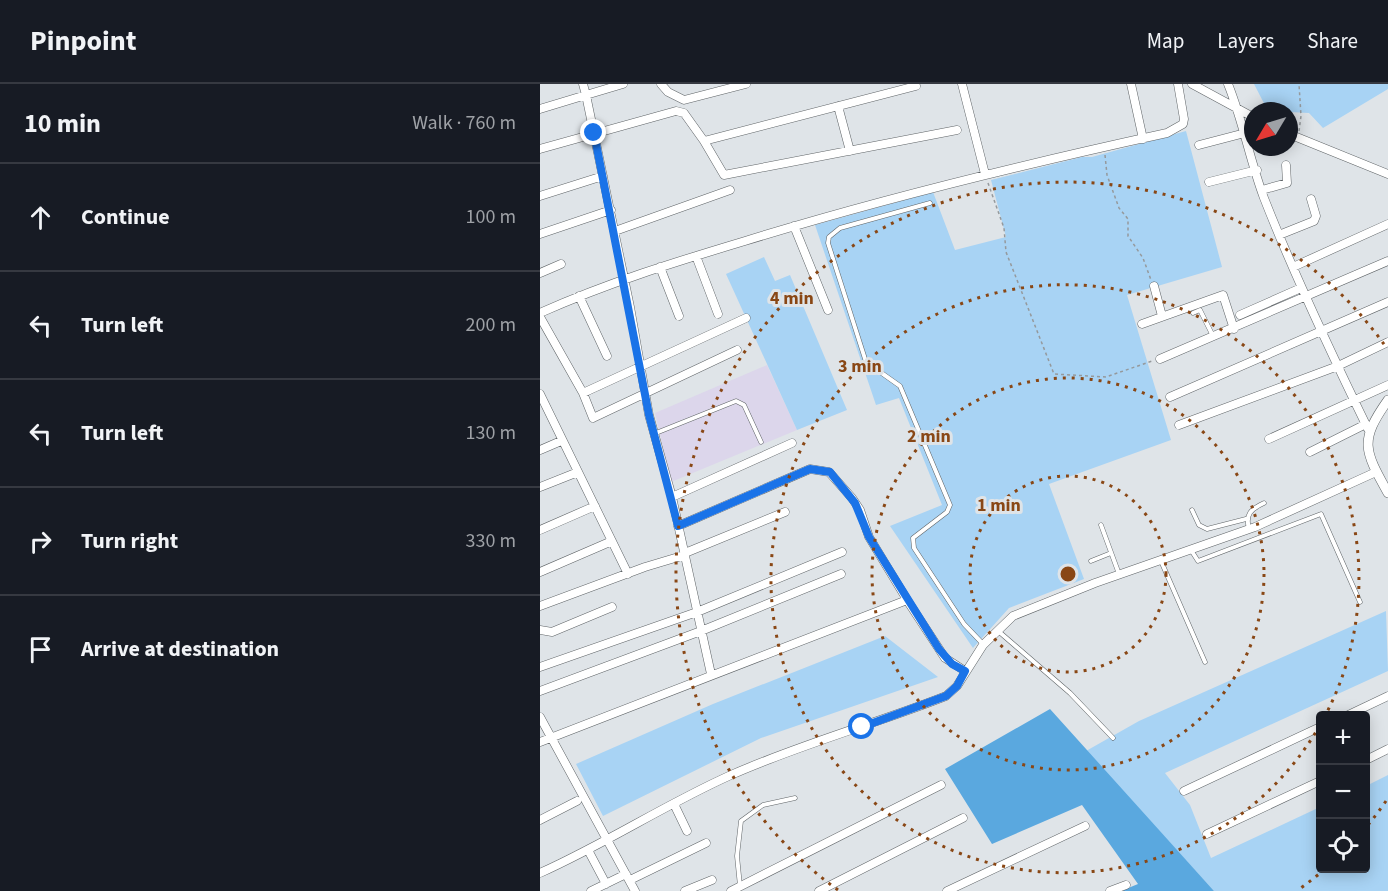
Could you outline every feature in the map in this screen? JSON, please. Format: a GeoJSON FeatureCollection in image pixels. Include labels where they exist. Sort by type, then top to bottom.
{"type":"FeatureCollection","features":[{"type":"Feature","properties":{"kind":"street"},"geometry":{"type":"LineString","coordinates":[[583,84],[611,210],[645,394],[672,497],[711,674]]}},
{"type":"Feature","properties":{"kind":"street"},"geometry":{"type":"LineString","coordinates":[[540,109],[623,84]]}},
{"type":"Feature","properties":{"kind":"street"},"geometry":{"type":"LineString","coordinates":[[661,84],[668,92],[684,100],[746,84]]}},
{"type":"Feature","properties":{"kind":"street"},"geometry":{"type":"LineString","coordinates":[[962,84],[985,174]]}},
{"type":"Feature","properties":{"kind":"street"},"geometry":{"type":"LineString","coordinates":[[1131,84],[1143,139]]}},
{"type":"Feature","properties":{"kind":"street"},"geometry":{"type":"LineString","coordinates":[[737,350],[593,418],[583,393],[540,315],[579,296],[623,279],[794,226],[985,174],[1167,134],[1183,124],[1178,84]]}},
{"type":"Feature","properties":{"kind":"street"},"geometry":{"type":"LineString","coordinates":[[1192,84],[1244,112]]}},
{"type":"Feature","properties":{"kind":"street"},"geometry":{"type":"LineString","coordinates":[[1228,84],[1244,129]]}},
{"type":"Feature","properties":{"kind":"street"},"geometry":{"type":"LineString","coordinates":[[704,141],[916,86]]}},
{"type":"Feature","properties":{"kind":"street"},"geometry":{"type":"LineString","coordinates":[[838,106],[850,151]]}},
{"type":"Feature","properties":{"kind":"street"},"geometry":{"type":"LineString","coordinates":[[540,149],[676,111],[684,113],[724,175],[957,130]]}},
{"type":"Feature","properties":{"kind":"street"},"geometry":{"type":"LineString","coordinates":[[1199,145],[1244,133]]}},
{"type":"Feature","properties":{"kind":"street"},"geometry":{"type":"LineString","coordinates":[[1298,137],[1388,174]]}},
{"type":"Feature","properties":{"kind":"street"},"geometry":{"type":"LineString","coordinates":[[1252,156],[1262,190],[1305,299],[1367,426],[1368,450],[1376,472],[1388,493]]}},
{"type":"Feature","properties":{"kind":"street"},"geometry":{"type":"LineString","coordinates":[[1262,190],[1287,183],[1286,165]]}},
{"type":"Feature","properties":{"kind":"street"},"geometry":{"type":"LineString","coordinates":[[1209,182],[1257,170]]}},
{"type":"Feature","properties":{"kind":"street"},"geometry":{"type":"LineString","coordinates":[[540,196],[603,176]]}},
{"type":"Feature","properties":{"kind":"street"},"geometry":{"type":"LineString","coordinates":[[615,231],[730,190]]}},
{"type":"Feature","properties":{"kind":"street"},"geometry":{"type":"LineString","coordinates":[[1279,235],[1314,221],[1316,216],[1311,200]]}},
{"type":"Feature","properties":{"kind":"street"},"geometry":{"type":"LineString","coordinates":[[540,234],[611,210]]}},
{"type":"Feature","properties":{"kind":"street"},"geometry":{"type":"LineString","coordinates":[[1293,267],[1388,224]]}},
{"type":"Feature","properties":{"kind":"street"},"geometry":{"type":"LineString","coordinates":[[794,226],[828,310]]}},
{"type":"Feature","properties":{"kind":"street"},"geometry":{"type":"LineString","coordinates":[[696,256],[718,314]]}},
{"type":"Feature","properties":{"kind":"street"},"geometry":{"type":"LineString","coordinates":[[1160,359],[1305,299],[1388,261]]}},
{"type":"Feature","properties":{"kind":"street"},"geometry":{"type":"LineString","coordinates":[[540,273],[561,264]]}},
{"type":"Feature","properties":{"kind":"street"},"geometry":{"type":"LineString","coordinates":[[660,267],[679,316]]}},
{"type":"Feature","properties":{"kind":"street"},"geometry":{"type":"LineString","coordinates":[[1154,286],[1162,316]]}},
{"type":"Feature","properties":{"kind":"street"},"geometry":{"type":"LineString","coordinates":[[1240,315],[1301,288]]}},
{"type":"Feature","properties":{"kind":"street"},"geometry":{"type":"LineString","coordinates":[[1142,324],[1222,295],[1234,329]]}},
{"type":"Feature","properties":{"kind":"street"},"geometry":{"type":"LineString","coordinates":[[579,296],[607,356]]}},
{"type":"Feature","properties":{"kind":"street"},"geometry":{"type":"LineString","coordinates":[[1170,397],[1388,302]]}},
{"type":"Feature","properties":{"kind":"street"},"geometry":{"type":"LineString","coordinates":[[583,393],[641,364],[746,318]]}},
{"type":"Feature","properties":{"kind":"street"},"geometry":{"type":"LineString","coordinates":[[1179,425],[1338,366],[1388,342]]}},
{"type":"Feature","properties":{"kind":"street"},"geometry":{"type":"LineString","coordinates":[[1269,439],[1388,385]]}},
{"type":"Feature","properties":{"kind":"street"},"geometry":{"type":"LineString","coordinates":[[540,394],[628,574]]}},
{"type":"Feature","properties":{"kind":"street"},"geometry":{"type":"LineString","coordinates":[[1310,452],[1367,426],[1388,400]]}},
{"type":"Feature","properties":{"kind":"street"},"geometry":{"type":"LineString","coordinates":[[540,450],[561,441]]}},
{"type":"Feature","properties":{"kind":"street"},"geometry":{"type":"LineString","coordinates":[[672,497],[792,443]]}},
{"type":"Feature","properties":{"kind":"street"},"geometry":{"type":"LineString","coordinates":[[678,526],[810,469],[826,471],[855,503],[869,537],[909,604],[945,657],[965,671]]}},
{"type":"Feature","properties":{"kind":"street"},"geometry":{"type":"LineString","coordinates":[[540,487],[578,472]]}},
{"type":"Feature","properties":{"kind":"street"},"geometry":{"type":"LineString","coordinates":[[540,873],[728,776],[792,749],[862,727],[946,696],[957,686],[983,645],[996,630],[1022,612],[1119,574],[1249,529],[1376,472]]}},
{"type":"Feature","properties":{"kind":"street"},"geometry":{"type":"LineString","coordinates":[[540,530],[595,506]]}},
{"type":"Feature","properties":{"kind":"street"},"geometry":{"type":"LineString","coordinates":[[540,606],[685,554],[785,512]]}},
{"type":"Feature","properties":{"kind":"street"},"geometry":{"type":"LineString","coordinates":[[540,572],[612,541]]}},
{"type":"Feature","properties":{"kind":"street"},"geometry":{"type":"LineString","coordinates":[[540,667],[697,612],[842,552]]}},
{"type":"Feature","properties":{"kind":"street"},"geometry":{"type":"LineString","coordinates":[[540,691],[701,631],[841,574]]}},
{"type":"Feature","properties":{"kind":"street"},"geometry":{"type":"LineString","coordinates":[[540,742],[907,600],[909,604]]}},
{"type":"Feature","properties":{"kind":"street"},"geometry":{"type":"LineString","coordinates":[[540,630],[552,632],[612,607]]}},
{"type":"Feature","properties":{"kind":"street"},"geometry":{"type":"LineString","coordinates":[[1356,711],[1388,696]]}},
{"type":"Feature","properties":{"kind":"street"},"geometry":{"type":"LineString","coordinates":[[540,717],[635,891]]}},
{"type":"Feature","properties":{"kind":"street"},"geometry":{"type":"LineString","coordinates":[[1184,791],[1316,729]]}},
{"type":"Feature","properties":{"kind":"street"},"geometry":{"type":"LineString","coordinates":[[1370,758],[1388,749]]}},
{"type":"Feature","properties":{"kind":"street"},"geometry":{"type":"LineString","coordinates":[[1207,834],[1316,783]]}},
{"type":"Feature","properties":{"kind":"street"},"geometry":{"type":"LineString","coordinates":[[731,891],[740,889],[941,785]]}},
{"type":"Feature","properties":{"kind":"street"},"geometry":{"type":"LineString","coordinates":[[540,820],[577,801]]}},
{"type":"Feature","properties":{"kind":"street"},"geometry":{"type":"LineString","coordinates":[[674,804],[687,831]]}},
{"type":"Feature","properties":{"kind":"street"},"geometry":{"type":"LineString","coordinates":[[819,891],[963,818]]}},
{"type":"Feature","properties":{"kind":"street"},"geometry":{"type":"LineString","coordinates":[[947,891],[1085,826]]}},
{"type":"Feature","properties":{"kind":"street"},"geometry":{"type":"LineString","coordinates":[[591,891],[706,843]]}},
{"type":"Feature","properties":{"kind":"street"},"geometry":{"type":"LineString","coordinates":[[588,850],[606,884]]}},
{"type":"Feature","properties":{"kind":"street"},"geometry":{"type":"LineString","coordinates":[[685,891],[712,880]]}},
{"type":"Feature","properties":{"kind":"street"},"geometry":{"type":"LineString","coordinates":[[1110,891],[1126,885]]}},
{"type":"Feature","properties":{"kind":"lane"},"geometry":{"type":"LineString","coordinates":[[930,203],[840,228],[829,237],[828,243],[866,363],[900,386],[950,505],[947,512],[914,538],[914,548],[964,624],[983,645]]}},
{"type":"Feature","properties":{"kind":"lane"},"geometry":{"type":"LineString","coordinates":[[1192,313],[1200,310],[1204,314],[1213,337]]}},
{"type":"Feature","properties":{"kind":"lane"},"geometry":{"type":"LineString","coordinates":[[654,434],[736,401],[744,405],[761,442]]}},
{"type":"Feature","properties":{"kind":"lane"},"geometry":{"type":"LineString","coordinates":[[1192,510],[1203,528],[1246,519],[1254,508],[1264,503]]}},
{"type":"Feature","properties":{"kind":"lane"},"geometry":{"type":"LineString","coordinates":[[1191,549],[1198,561],[1321,514],[1360,602]]}},
{"type":"Feature","properties":{"kind":"lane"},"geometry":{"type":"LineString","coordinates":[[1246,519],[1249,529]]}},
{"type":"Feature","properties":{"kind":"lane"},"geometry":{"type":"LineString","coordinates":[[1101,525],[1119,574]]}},
{"type":"Feature","properties":{"kind":"lane"},"geometry":{"type":"LineString","coordinates":[[1091,561],[1111,553]]}},
{"type":"Feature","properties":{"kind":"lane"},"geometry":{"type":"LineString","coordinates":[[1161,559],[1205,662]]}},
{"type":"Feature","properties":{"kind":"lane"},"geometry":{"type":"LineString","coordinates":[[996,630],[1070,693],[1113,738]]}},
{"type":"Feature","properties":{"kind":"lane"},"geometry":{"type":"LineString","coordinates":[[740,889],[737,856],[741,821],[763,805],[795,798]]}},
{"type":"Feature","properties":{"kind":"path"},"geometry":{"type":"LineString","coordinates":[[1298,128],[1301,124],[1299,84]]}},
{"type":"Feature","properties":{"kind":"path"},"geometry":{"type":"LineString","coordinates":[[1104,147],[1107,175],[1119,208],[1128,219],[1128,236],[1143,258],[1154,286]]}},
{"type":"Feature","properties":{"kind":"path"},"geometry":{"type":"LineString","coordinates":[[985,174],[1004,228],[1006,252],[1054,374],[1106,377],[1139,363],[1160,359]]}},
{"type":"Feature","properties":{"kind":"shaded area"},"geometry":{"type":"Polygon","coordinates":[[[1254,84],[1388,84],[1388,89],[1323,128],[1309,113],[1298,112],[1298,102],[1263,102],[1254,84]]]}},
{"type":"Feature","properties":{"kind":"shaded area"},"geometry":{"type":"Polygon","coordinates":[[[1186,131],[1222,267],[1127,295],[1171,440],[1049,484],[1084,579],[1009,608],[973,648],[890,526],[942,505],[899,398],[876,405],[815,225],[933,192],[955,250],[1006,237],[991,180],[1082,157],[1092,157],[1186,131]]]}},
{"type":"Feature","properties":{"kind":"shaded area"},"geometry":{"type":"Polygon","coordinates":[[[764,257],[775,281],[790,275],[847,410],[797,430],[726,274],[764,257]]]}},
{"type":"Feature","properties":{"kind":"shaded area"},"geometry":{"type":"Polygon","coordinates":[[[767,365],[797,430],[671,482],[655,413],[767,365]]]}},
{"type":"Feature","properties":{"kind":"shaded area"},"geometry":{"type":"Polygon","coordinates":[[[1386,611],[1388,671],[1165,773],[1190,805],[1211,858],[1316,809],[1316,873],[1370,873],[1370,784],[1388,775],[1388,891],[1214,891],[1086,751],[1139,721],[1386,611]]]}},
{"type":"Feature","properties":{"kind":"shaded area"},"geometry":{"type":"Polygon","coordinates":[[[885,636],[938,677],[761,738],[603,816],[576,764],[713,704],[885,636]]]}},
{"type":"Feature","properties":{"kind":"shaded area"},"geometry":{"type":"Polygon","coordinates":[[[1050,709],[1214,891],[1121,891],[1138,884],[1082,805],[992,844],[945,769],[1050,709]]]}},
{"type":"Feature","properties":{"kind":"route"},"geometry":{"type":"LineString","coordinates":[[594,133],[630,307],[649,415],[678,526],[729,506],[810,469],[830,472],[860,510],[869,537],[939,649],[952,664],[965,671],[957,686],[946,696],[862,727]]}}]}
